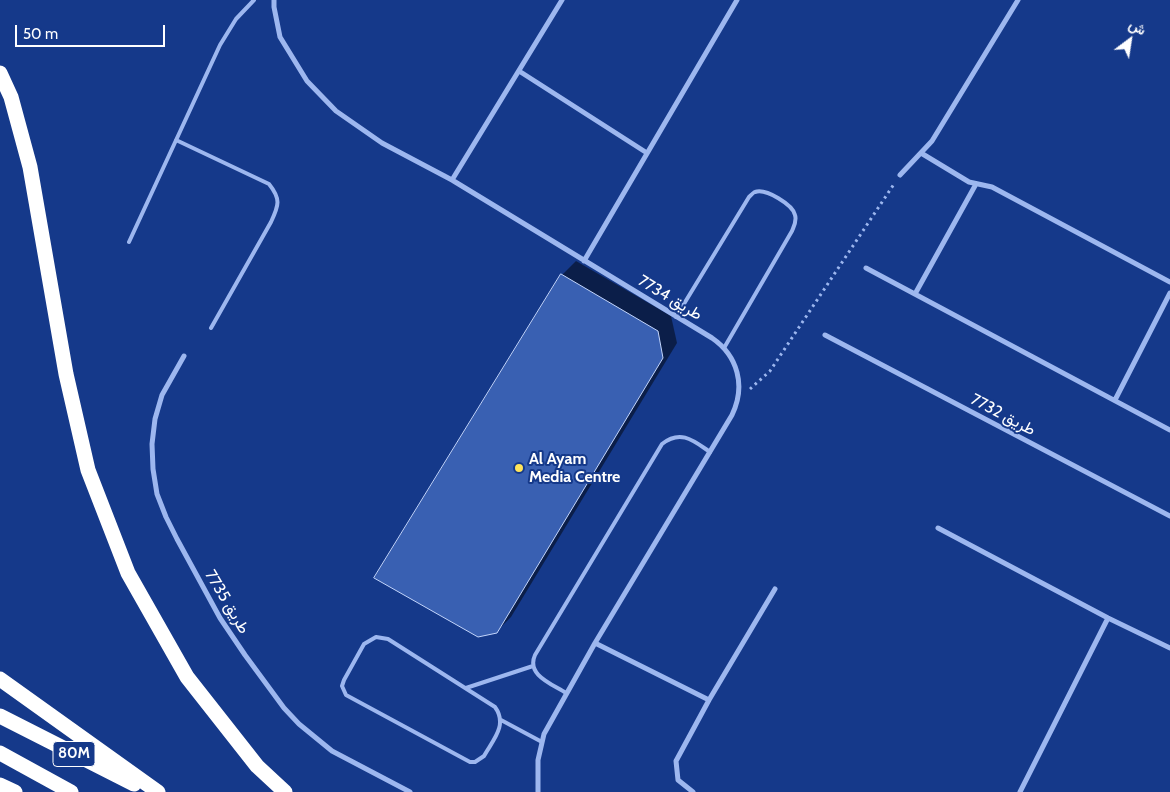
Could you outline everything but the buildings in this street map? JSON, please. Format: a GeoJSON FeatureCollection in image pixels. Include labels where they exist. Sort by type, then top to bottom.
{"type":"FeatureCollection","features":[{"type":"Feature","properties":{"kind":"highway"},"geometry":{"type":"LineString","coordinates":[[0,73],[11,97],[30,167],[66,374],[88,470],[128,573],[187,677],[257,766],[286,792]]}},
{"type":"Feature","properties":{"kind":"highway"},"geometry":{"type":"LineString","coordinates":[[0,680],[158,792]]}},
{"type":"Feature","properties":{"kind":"highway","name":"80M"},"geometry":{"type":"LineString","coordinates":[[0,716],[148,792]]}},
{"type":"Feature","properties":{"kind":"highway","name":"80M"},"geometry":{"type":"LineString","coordinates":[[0,754],[71,792]]}},
{"type":"Feature","properties":{"kind":"highway"},"geometry":{"type":"LineString","coordinates":[[0,785],[15,792]]}},
{"type":"Feature","properties":{"kind":"street","name":"طريق 7734"},"geometry":{"type":"LineString","coordinates":[[274,0],[280,38],[307,81],[336,111],[382,143],[452,180],[712,338],[731,356],[739,377],[738,399],[732,415],[595,643],[544,734],[542,742]]}},
{"type":"Feature","properties":{"kind":"street"},"geometry":{"type":"LineString","coordinates":[[452,180],[562,0]]}},
{"type":"Feature","properties":{"kind":"street"},"geometry":{"type":"LineString","coordinates":[[584,261],[737,0]]}},
{"type":"Feature","properties":{"kind":"street"},"geometry":{"type":"LineString","coordinates":[[900,175],[936,134],[1018,0]]}},
{"type":"Feature","properties":{"kind":"street"},"geometry":{"type":"LineString","coordinates":[[519,71],[647,153]]}},
{"type":"Feature","properties":{"kind":"street"},"geometry":{"type":"LineString","coordinates":[[921,153],[959,176],[976,184],[992,187],[1170,282]]}},
{"type":"Feature","properties":{"kind":"street"},"geometry":{"type":"LineString","coordinates":[[915,294],[976,184]]}},
{"type":"Feature","properties":{"kind":"street"},"geometry":{"type":"LineString","coordinates":[[866,268],[1170,430]]}},
{"type":"Feature","properties":{"kind":"street"},"geometry":{"type":"LineString","coordinates":[[1115,400],[1170,293]]}},
{"type":"Feature","properties":{"kind":"street","name":"طريق 7732"},"geometry":{"type":"LineString","coordinates":[[825,335],[1170,516]]}},
{"type":"Feature","properties":{"kind":"street","name":"طريق 7735"},"geometry":{"type":"LineString","coordinates":[[184,356],[162,395],[155,419],[152,444],[153,469],[158,494],[177,540],[235,640],[284,708],[299,724],[332,751],[410,792]]}},
{"type":"Feature","properties":{"kind":"street"},"geometry":{"type":"LineString","coordinates":[[938,528],[1108,618],[1170,648]]}},
{"type":"Feature","properties":{"kind":"street"},"geometry":{"type":"LineString","coordinates":[[693,792],[678,780],[676,761],[709,700],[775,589]]}},
{"type":"Feature","properties":{"kind":"street"},"geometry":{"type":"LineString","coordinates":[[1020,792],[1108,618]]}},
{"type":"Feature","properties":{"kind":"street"},"geometry":{"type":"LineString","coordinates":[[595,643],[709,700]]}},
{"type":"Feature","properties":{"kind":"street"},"geometry":{"type":"LineString","coordinates":[[538,792],[538,760],[542,742]]}},
{"type":"Feature","properties":{"kind":"lane"},"geometry":{"type":"LineString","coordinates":[[129,242],[220,45],[236,19],[254,0]]}},
{"type":"Feature","properties":{"kind":"lane"},"geometry":{"type":"LineString","coordinates":[[176,140],[270,184],[278,195],[278,208],[271,222],[211,328]]}},
{"type":"Feature","properties":{"kind":"lane"},"geometry":{"type":"LineString","coordinates":[[676,317],[749,197],[755,192],[761,191],[778,198],[791,207],[795,214],[796,222],[724,348]]}},
{"type":"Feature","properties":{"kind":"lane"},"geometry":{"type":"LineString","coordinates":[[566,693],[541,678],[535,672],[532,660],[662,444],[668,439],[682,437],[694,441],[710,452]]}},
{"type":"Feature","properties":{"kind":"lane"},"geometry":{"type":"LineString","coordinates":[[376,637],[382,637],[466,688],[495,707],[501,720],[497,734],[484,756],[475,762],[470,762],[346,696],[342,686],[364,644],[376,637]]}},
{"type":"Feature","properties":{"kind":"lane"},"geometry":{"type":"LineString","coordinates":[[466,688],[533,666]]}},
{"type":"Feature","properties":{"kind":"lane"},"geometry":{"type":"LineString","coordinates":[[501,720],[542,742]]}},
{"type":"Feature","properties":{"kind":"path"},"geometry":{"type":"LineString","coordinates":[[738,399],[770,371],[900,175]]}},
{"type":"Feature","properties":{"kind":"place","name":"Al Ayam Media Centre"},"geometry":{"type":"Point","coordinates":[519,468]}}]}
